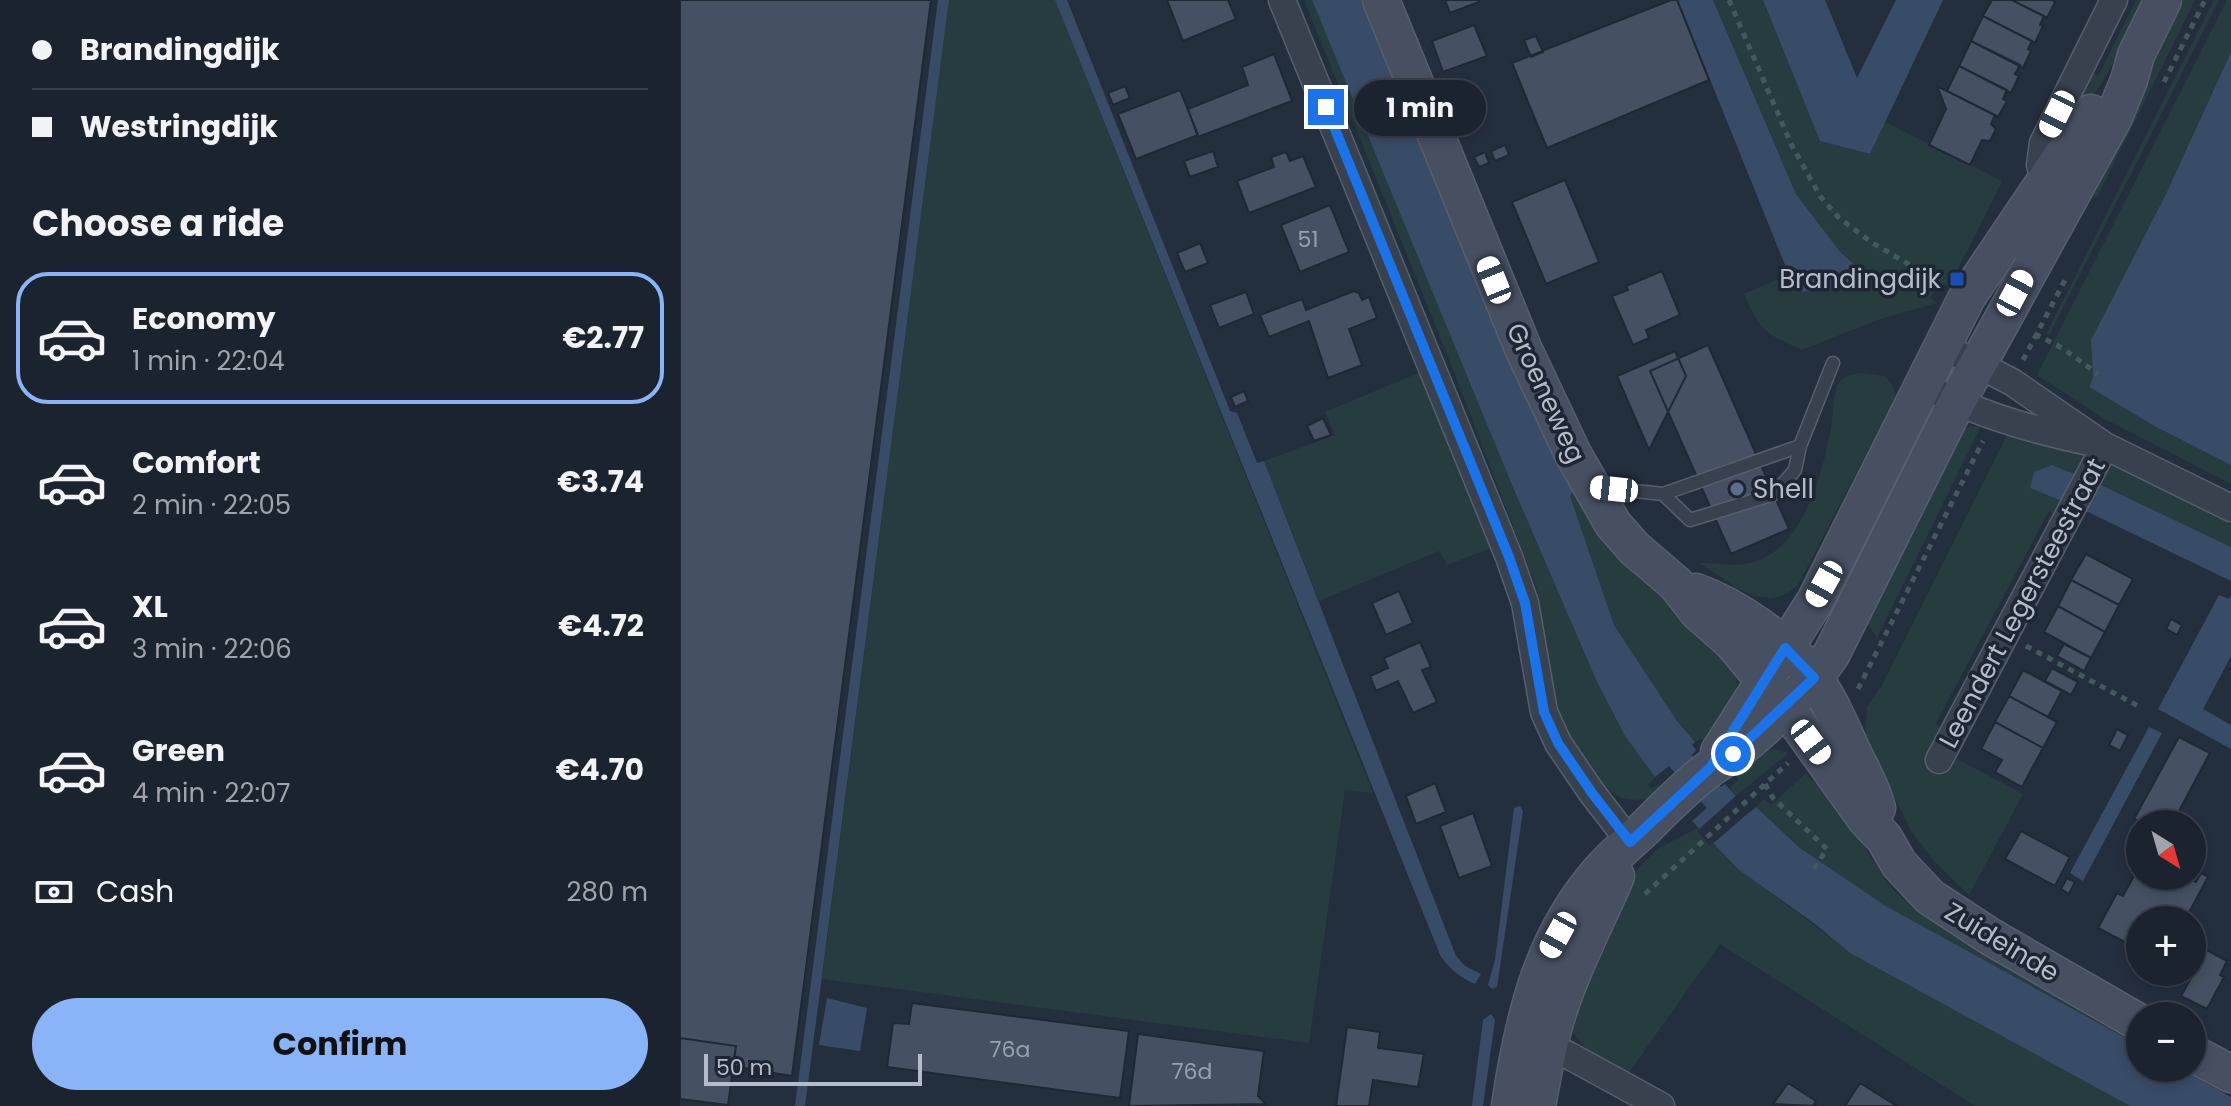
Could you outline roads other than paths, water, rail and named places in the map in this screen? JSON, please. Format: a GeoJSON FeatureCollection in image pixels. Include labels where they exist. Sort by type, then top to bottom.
{"type":"FeatureCollection","features":[{"type":"Feature","properties":{"kind":"street"},"geometry":{"type":"LineString","coordinates":[[1282,0],[1509,557],[1525,603],[1544,712],[1558,743],[1630,842]]}},
{"type":"Feature","properties":{"kind":"street","name":"Groeneweg"},"geometry":{"type":"LineString","coordinates":[[1381,0],[1523,348],[1590,486],[1624,537],[1644,559],[1676,584],[1698,612],[1733,643],[1774,693]]}},
{"type":"Feature","properties":{"kind":"street"},"geometry":{"type":"LineString","coordinates":[[2045,182],[2040,165],[2043,143],[2114,0]]}},
{"type":"Feature","properties":{"kind":"street"},"geometry":{"type":"LineString","coordinates":[[1537,1106],[1535,1041],[1538,976],[1558,935],[1591,882],[1696,780],[1774,693],[1814,678],[1842,637],[1957,402],[2114,117],[2136,55],[2163,0]]}},
{"type":"Feature","properties":{"kind":"street"},"geometry":{"type":"LineString","coordinates":[[1774,693],[1785,648],[1834,567],[1967,297],[2107,90],[2136,55]]}},
{"type":"Feature","properties":{"kind":"street"},"geometry":{"type":"LineString","coordinates":[[1942,346],[2059,412],[2100,456]]}},
{"type":"Feature","properties":{"kind":"street"},"geometry":{"type":"LineString","coordinates":[[1923,384],[1957,402],[2044,432],[2231,508]]}},
{"type":"Feature","properties":{"kind":"street","name":"Leendert Legersteestraat"},"geometry":{"type":"LineString","coordinates":[[1939,760],[2100,456]]}},
{"type":"Feature","properties":{"kind":"street","name":"Groeneweg"},"geometry":{"type":"LineString","coordinates":[[1676,584],[1711,597],[1774,637],[1814,678]]}},
{"type":"Feature","properties":{"kind":"street","name":"Zuideinde"},"geometry":{"type":"LineString","coordinates":[[1814,678],[1872,791],[1884,838]]}},
{"type":"Feature","properties":{"kind":"street","name":"Zuideinde"},"geometry":{"type":"LineString","coordinates":[[1774,693],[1911,878],[1942,906],[2126,1015]]}},
{"type":"Feature","properties":{"kind":"street"},"geometry":{"type":"LineString","coordinates":[[1510,1106],[1535,1041]]}},
{"type":"Feature","properties":{"kind":"street"},"geometry":{"type":"LineString","coordinates":[[1535,1041],[1568,1055],[1661,1106]]}},
{"type":"Feature","properties":{"kind":"street"},"geometry":{"type":"LineString","coordinates":[[2206,1061],[2231,1074]]}},
{"type":"Feature","properties":{"kind":"lane"},"geometry":{"type":"LineString","coordinates":[[1663,494],[1690,520],[1774,494],[1795,470],[1800,446],[1833,363]]}},
{"type":"Feature","properties":{"kind":"lane"},"geometry":{"type":"LineString","coordinates":[[1590,486],[1663,494],[1800,446]]}},
{"type":"Feature","properties":{"kind":"water"},"geometry":{"type":"Polygon","coordinates":[[[938,0],[949,0],[805,1106],[795,1106],[938,0]]]}},
{"type":"Feature","properties":{"kind":"water"},"geometry":{"type":"Polygon","coordinates":[[[1055,0],[1067,0],[1230,411],[1237,413],[1257,463],[1264,461],[1456,956],[1465,966],[1481,974],[1475,984],[1456,973],[1441,957],[1055,0]]]}},
{"type":"Feature","properties":{"kind":"water"},"geometry":{"type":"Polygon","coordinates":[[[1312,0],[1363,0],[1574,491],[1570,496],[1614,625],[1677,721],[1695,742],[1692,745],[1696,750],[1692,755],[1721,787],[1725,784],[1750,812],[1756,807],[1800,848],[1884,905],[2126,1038],[2126,1082],[2204,1082],[2231,1097],[2231,1106],[2130,1106],[1850,953],[1738,869],[1692,821],[1707,808],[1669,766],[1655,777],[1625,736],[1597,682],[1512,485],[1312,0]]]}},
{"type":"Feature","properties":{"kind":"water"},"geometry":{"type":"Polygon","coordinates":[[[1678,0],[1713,0],[1796,194],[1841,253],[1871,279],[1867,286],[1796,292],[1678,0]]]}},
{"type":"Feature","properties":{"kind":"water"},"geometry":{"type":"Polygon","coordinates":[[[1763,0],[1825,0],[1857,78],[1896,0],[1943,0],[1870,154],[1820,141],[1763,0]]]}},
{"type":"Feature","properties":{"kind":"water"},"geometry":{"type":"Polygon","coordinates":[[[2231,52],[2231,465],[2158,428],[2089,387],[2093,377],[2091,340],[2166,194],[2231,52]]]}},
{"type":"Feature","properties":{"kind":"water"},"geometry":{"type":"Polygon","coordinates":[[[2052,465],[2231,547],[2231,581],[2088,512],[2030,488],[2034,472],[2052,465]]]}},
{"type":"Feature","properties":{"kind":"water"},"geometry":{"type":"Polygon","coordinates":[[[2219,595],[2229,599],[2231,595],[2231,656],[2203,709],[2231,725],[2231,749],[2158,709],[2219,595]]]}},
{"type":"Feature","properties":{"kind":"water"},"geometry":{"type":"Polygon","coordinates":[[[2149,727],[2162,733],[2083,881],[2070,873],[2149,727]]]}},
{"type":"Feature","properties":{"kind":"water"},"geometry":{"type":"Polygon","coordinates":[[[1520,806],[1523,811],[1497,987],[1492,989],[1488,985],[1495,960],[1514,808],[1520,806]]]}},
{"type":"Feature","properties":{"kind":"water"},"geometry":{"type":"Polygon","coordinates":[[[827,998],[867,1008],[860,1051],[819,1045],[827,998]]]}},
{"type":"Feature","properties":{"kind":"water"},"geometry":{"type":"Polygon","coordinates":[[[1491,1014],[1495,1020],[1483,1106],[1472,1106],[1483,1020],[1491,1014]]]}},
{"type":"Feature","properties":{"kind":"place","name":"Brandingdijk"},"geometry":{"type":"Point","coordinates":[1957,279]}},
{"type":"Feature","properties":{"kind":"place","name":"Shell"},"geometry":{"type":"Point","coordinates":[1737,489]}}]}
